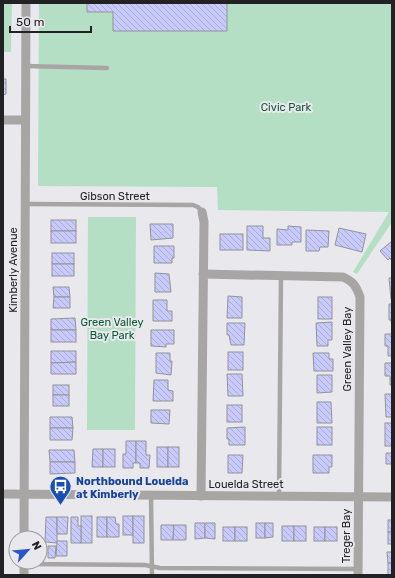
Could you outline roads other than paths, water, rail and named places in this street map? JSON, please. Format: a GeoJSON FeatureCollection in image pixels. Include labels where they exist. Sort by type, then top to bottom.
{"type":"FeatureCollection","features":[{"type":"Feature","properties":{"kind":"street","name":"Kimberly Avenue"},"geometry":{"type":"LineString","coordinates":[[24,530],[26,3]]}},
{"type":"Feature","properties":{"kind":"street"},"geometry":{"type":"LineString","coordinates":[[3,120],[25,120]]}},
{"type":"Feature","properties":{"kind":"street"},"geometry":{"type":"LineString","coordinates":[[201,496],[204,222],[202,212]]}},
{"type":"Feature","properties":{"kind":"street","name":"Green Valley Bay"},"geometry":{"type":"LineString","coordinates":[[203,274],[343,277],[352,281],[360,297],[358,496]]}},
{"type":"Feature","properties":{"kind":"street","name":"Louelda Street"},"geometry":{"type":"LineString","coordinates":[[3,494],[392,497]]}},
{"type":"Feature","properties":{"kind":"street","name":"Treger Bay"},"geometry":{"type":"LineString","coordinates":[[358,496],[358,572]]}},
{"type":"Feature","properties":{"kind":"lane"},"geometry":{"type":"LineString","coordinates":[[25,66],[107,68]]}},
{"type":"Feature","properties":{"kind":"lane","name":"Gibson Street"},"geometry":{"type":"LineString","coordinates":[[26,204],[193,205],[198,207],[202,212]]}},
{"type":"Feature","properties":{"kind":"lane"},"geometry":{"type":"LineString","coordinates":[[279,496],[281,276]]}},
{"type":"Feature","properties":{"kind":"lane"},"geometry":{"type":"LineString","coordinates":[[151,495],[152,575]]}},
{"type":"Feature","properties":{"kind":"lane"},"geometry":{"type":"LineString","coordinates":[[48,564],[152,566],[160,568],[358,572]]}},
{"type":"Feature","properties":{"kind":"place","name":"Northbound Louelda at Kimberly"},"geometry":{"type":"Point","coordinates":[61,506]}},
{"type":"Feature","properties":{"kind":"park label","name":"Civic Park"},"geometry":{"type":"Point","coordinates":[286,107]}},
{"type":"Feature","properties":{"kind":"park label","name":"Green Valley Bay Park"},"geometry":{"type":"Point","coordinates":[112,328]}}]}
